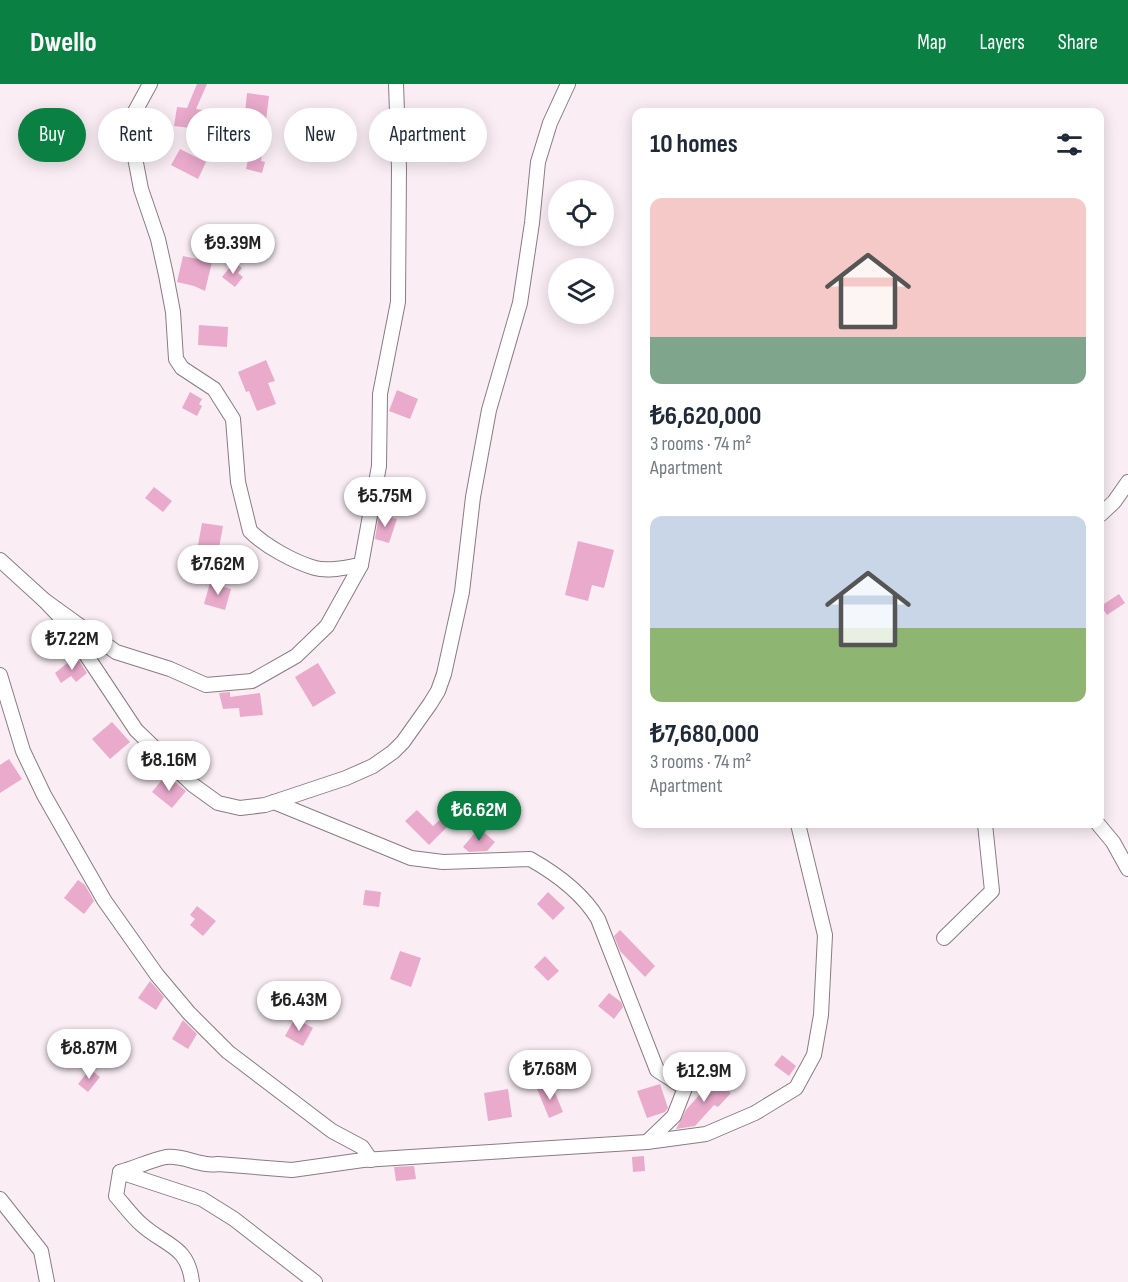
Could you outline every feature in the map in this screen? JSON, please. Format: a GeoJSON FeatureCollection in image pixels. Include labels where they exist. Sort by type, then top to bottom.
{"type":"FeatureCollection","features":[{"type":"Feature","properties":{"kind":"street"},"geometry":{"type":"LineString","coordinates":[[150,84],[132,117],[132,142],[141,189],[158,239],[166,275],[173,312],[176,359],[182,368],[214,388],[233,419],[238,482],[250,531],[282,552],[316,568],[361,565]]}},
{"type":"Feature","properties":{"kind":"street"},"geometry":{"type":"LineString","coordinates":[[0,560],[44,600],[116,652],[170,669],[206,685],[252,681],[296,656],[327,626],[361,565],[379,466],[380,394],[398,302],[399,168],[396,84]]}},
{"type":"Feature","properties":{"kind":"street"},"geometry":{"type":"LineString","coordinates":[[44,600],[72,633],[136,730],[193,785],[218,803],[240,808],[274,802],[346,778],[373,766],[404,742],[438,691],[462,592],[473,497],[489,410],[520,303],[538,162],[550,123],[568,84]]}},
{"type":"Feature","properties":{"kind":"street"},"geometry":{"type":"LineString","coordinates":[[1104,511],[1114,502],[1128,482]]}},
{"type":"Feature","properties":{"kind":"street"},"geometry":{"type":"LineString","coordinates":[[0,675],[23,751],[44,795],[104,900],[157,975],[189,1013],[228,1053],[332,1131],[362,1147],[371,1160]]}},
{"type":"Feature","properties":{"kind":"street"},"geometry":{"type":"LineString","coordinates":[[274,802],[411,858],[443,862],[530,859],[542,866],[590,906],[598,919],[657,1070],[685,1088],[674,1116],[647,1142]]}},
{"type":"Feature","properties":{"kind":"street"},"geometry":{"type":"LineString","coordinates":[[120,1172],[166,1157],[191,1159],[207,1166],[218,1164],[292,1170],[371,1160],[647,1142],[706,1134],[755,1113],[796,1089],[814,1054],[824,995],[825,934],[799,828]]}},
{"type":"Feature","properties":{"kind":"street"},"geometry":{"type":"LineString","coordinates":[[944,938],[992,891],[985,828]]}},
{"type":"Feature","properties":{"kind":"street"},"geometry":{"type":"LineString","coordinates":[[1101,828],[1113,842],[1128,869]]}},
{"type":"Feature","properties":{"kind":"street"},"geometry":{"type":"LineString","coordinates":[[120,1172],[116,1196],[142,1225],[179,1249],[190,1267],[192,1282]]}},
{"type":"Feature","properties":{"kind":"street"},"geometry":{"type":"LineString","coordinates":[[120,1172],[202,1199],[234,1219],[315,1282]]}},
{"type":"Feature","properties":{"kind":"street"},"geometry":{"type":"LineString","coordinates":[[0,1199],[41,1251],[47,1282]]}},
{"type":"Feature","properties":{"kind":"building"},"geometry":{"type":"Polygon","coordinates":[[[197,84],[207,84],[196,108],[187,108],[197,84]]]}},
{"type":"Feature","properties":{"kind":"building"},"geometry":{"type":"Polygon","coordinates":[[[247,93],[269,96],[268,108],[246,108],[247,93]]]}},
{"type":"Feature","properties":{"kind":"building"},"geometry":{"type":"Polygon","coordinates":[[[177,107],[187,108],[186,127],[174,126],[177,107]]]}},
{"type":"Feature","properties":{"kind":"building"},"geometry":{"type":"Polygon","coordinates":[[[180,149],[186,152],[186,162],[206,162],[198,179],[171,165],[180,149]]]}},
{"type":"Feature","properties":{"kind":"building"},"geometry":{"type":"Polygon","coordinates":[[[248,162],[265,162],[262,173],[246,169],[248,162]]]}},
{"type":"Feature","properties":{"kind":"building"},"geometry":{"type":"Polygon","coordinates":[[[183,256],[212,262],[205,291],[177,282],[183,256]]]}},
{"type":"Feature","properties":{"kind":"building"},"geometry":{"type":"Polygon","coordinates":[[[234,262],[242,268],[238,273],[243,277],[235,287],[222,277],[234,262]]]}},
{"type":"Feature","properties":{"kind":"building"},"geometry":{"type":"Polygon","coordinates":[[[199,325],[228,327],[227,347],[198,345],[199,325]]]}},
{"type":"Feature","properties":{"kind":"building"},"geometry":{"type":"Polygon","coordinates":[[[266,360],[275,381],[268,383],[276,404],[257,411],[238,372],[266,360]]]}},
{"type":"Feature","properties":{"kind":"building"},"geometry":{"type":"Polygon","coordinates":[[[397,390],[418,399],[410,419],[389,411],[397,390]]]}},
{"type":"Feature","properties":{"kind":"building"},"geometry":{"type":"Polygon","coordinates":[[[190,392],[202,399],[199,404],[202,406],[197,416],[182,408],[190,392]]]}},
{"type":"Feature","properties":{"kind":"building"},"geometry":{"type":"Polygon","coordinates":[[[154,487],[172,501],[163,512],[145,498],[154,487]]]}},
{"type":"Feature","properties":{"kind":"building"},"geometry":{"type":"Polygon","coordinates":[[[379,514],[397,519],[389,543],[375,539],[379,514]]]}},
{"type":"Feature","properties":{"kind":"building"},"geometry":{"type":"Polygon","coordinates":[[[202,523],[223,526],[219,548],[198,545],[202,523]]]}},
{"type":"Feature","properties":{"kind":"building"},"geometry":{"type":"Polygon","coordinates":[[[578,541],[614,550],[604,588],[592,585],[588,601],[565,595],[578,541]]]}},
{"type":"Feature","properties":{"kind":"building"},"geometry":{"type":"Polygon","coordinates":[[[210,583],[231,589],[225,610],[204,604],[210,583]]]}},
{"type":"Feature","properties":{"kind":"building"},"geometry":{"type":"Polygon","coordinates":[[[1119,594],[1125,603],[1107,615],[1104,604],[1119,594]]]}},
{"type":"Feature","properties":{"kind":"building"},"geometry":{"type":"Polygon","coordinates":[[[76,656],[87,673],[76,682],[71,676],[61,683],[55,673],[76,656]]]}},
{"type":"Feature","properties":{"kind":"building"},"geometry":{"type":"Polygon","coordinates":[[[318,663],[336,693],[313,707],[295,677],[318,663]]]}},
{"type":"Feature","properties":{"kind":"building"},"geometry":{"type":"Polygon","coordinates":[[[230,692],[230,697],[260,693],[263,715],[240,717],[239,708],[223,709],[219,693],[230,692]]]}},
{"type":"Feature","properties":{"kind":"building"},"geometry":{"type":"Polygon","coordinates":[[[112,722],[130,742],[110,759],[92,739],[112,722]]]}},
{"type":"Feature","properties":{"kind":"building"},"geometry":{"type":"Polygon","coordinates":[[[9,759],[22,779],[0,793],[0,765],[9,759]]]}},
{"type":"Feature","properties":{"kind":"building"},"geometry":{"type":"Polygon","coordinates":[[[166,775],[186,791],[172,808],[152,792],[166,775]]]}},
{"type":"Feature","properties":{"kind":"building"},"geometry":{"type":"Polygon","coordinates":[[[417,810],[433,826],[443,817],[449,825],[429,845],[405,821],[417,810]]]}},
{"type":"Feature","properties":{"kind":"building"},"geometry":{"type":"Polygon","coordinates":[[[479,828],[495,842],[487,851],[469,852],[463,847],[479,828]]]}},
{"type":"Feature","properties":{"kind":"building"},"geometry":{"type":"Polygon","coordinates":[[[78,880],[85,885],[94,901],[84,914],[64,898],[78,880]]]}},
{"type":"Feature","properties":{"kind":"building"},"geometry":{"type":"Polygon","coordinates":[[[365,890],[381,892],[379,907],[363,905],[365,890]]]}},
{"type":"Feature","properties":{"kind":"building"},"geometry":{"type":"Polygon","coordinates":[[[548,892],[565,908],[553,920],[537,904],[548,892]]]}},
{"type":"Feature","properties":{"kind":"building"},"geometry":{"type":"Polygon","coordinates":[[[197,906],[216,921],[203,936],[190,925],[195,919],[190,915],[197,906]]]}},
{"type":"Feature","properties":{"kind":"building"},"geometry":{"type":"Polygon","coordinates":[[[620,930],[655,966],[645,977],[620,951],[614,936],[620,930]]]}},
{"type":"Feature","properties":{"kind":"building"},"geometry":{"type":"Polygon","coordinates":[[[400,951],[421,958],[411,987],[390,979],[400,951]]]}},
{"type":"Feature","properties":{"kind":"building"},"geometry":{"type":"Polygon","coordinates":[[[545,956],[559,971],[548,981],[534,967],[545,956]]]}},
{"type":"Feature","properties":{"kind":"building"},"geometry":{"type":"Polygon","coordinates":[[[150,981],[164,997],[156,1010],[138,998],[150,981]]]}},
{"type":"Feature","properties":{"kind":"building"},"geometry":{"type":"Polygon","coordinates":[[[609,993],[621,1002],[623,1007],[614,1019],[598,1006],[609,993]]]}},
{"type":"Feature","properties":{"kind":"building"},"geometry":{"type":"Polygon","coordinates":[[[295,1018],[313,1028],[303,1046],[285,1036],[295,1018]]]}},
{"type":"Feature","properties":{"kind":"building"},"geometry":{"type":"Polygon","coordinates":[[[183,1020],[197,1034],[188,1049],[172,1039],[183,1020]]]}},
{"type":"Feature","properties":{"kind":"building"},"geometry":{"type":"Polygon","coordinates":[[[782,1055],[796,1066],[789,1076],[774,1065],[782,1055]]]}},
{"type":"Feature","properties":{"kind":"building"},"geometry":{"type":"Polygon","coordinates":[[[90,1069],[100,1077],[88,1092],[78,1084],[90,1069]]]}},
{"type":"Feature","properties":{"kind":"building"},"geometry":{"type":"Polygon","coordinates":[[[711,1075],[731,1093],[718,1107],[714,1105],[695,1126],[676,1129],[686,1110],[701,1093],[698,1090],[711,1075]]]}},
{"type":"Feature","properties":{"kind":"building"},"geometry":{"type":"Polygon","coordinates":[[[551,1083],[563,1112],[549,1118],[537,1089],[551,1083]]]}},
{"type":"Feature","properties":{"kind":"building"},"geometry":{"type":"Polygon","coordinates":[[[660,1084],[668,1108],[665,1112],[647,1118],[637,1091],[660,1084]]]}},
{"type":"Feature","properties":{"kind":"building"},"geometry":{"type":"Polygon","coordinates":[[[508,1089],[512,1117],[488,1121],[484,1093],[508,1089]]]}},
{"type":"Feature","properties":{"kind":"building"},"geometry":{"type":"Polygon","coordinates":[[[644,1156],[645,1171],[633,1172],[632,1157],[644,1156]]]}},
{"type":"Feature","properties":{"kind":"building"},"geometry":{"type":"Polygon","coordinates":[[[414,1166],[416,1179],[396,1181],[394,1167],[414,1166]]]}}]}
